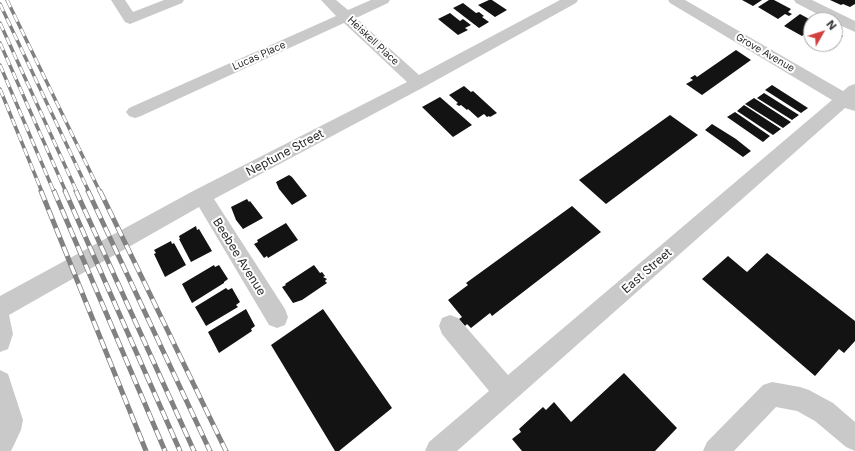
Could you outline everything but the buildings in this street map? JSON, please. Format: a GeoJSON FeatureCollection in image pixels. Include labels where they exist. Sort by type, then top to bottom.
{"type":"FeatureCollection","features":[{"type":"Feature","properties":{"kind":"street"},"geometry":{"type":"LineString","coordinates":[[118,0],[130,19],[178,0]]}},
{"type":"Feature","properties":{"kind":"street","name":"Heiskell Place"},"geometry":{"type":"LineString","coordinates":[[328,0],[418,83]]}},
{"type":"Feature","properties":{"kind":"street","name":"Lucas Place"},"geometry":{"type":"LineString","coordinates":[[135,112],[383,0]]}},
{"type":"Feature","properties":{"kind":"street","name":"Neptune Street"},"geometry":{"type":"LineString","coordinates":[[0,308],[202,196],[418,83],[571,0]]}},
{"type":"Feature","properties":{"kind":"street","name":"Grove Avenue"},"geometry":{"type":"LineString","coordinates":[[675,0],[851,98]]}},
{"type":"Feature","properties":{"kind":"street"},"geometry":{"type":"LineString","coordinates":[[801,0],[855,27]]}},
{"type":"Feature","properties":{"kind":"street","name":"East Street"},"geometry":{"type":"LineString","coordinates":[[438,451],[851,98]]}},
{"type":"Feature","properties":{"kind":"street","name":"Beebee Avenue"},"geometry":{"type":"LineString","coordinates":[[202,196],[277,317]]}},
{"type":"Feature","properties":{"kind":"street"},"geometry":{"type":"LineString","coordinates":[[0,321],[2,334],[0,341]]}},
{"type":"Feature","properties":{"kind":"street"},"geometry":{"type":"LineString","coordinates":[[450,326],[506,392]]}},
{"type":"Feature","properties":{"kind":"street"},"geometry":{"type":"LineString","coordinates":[[0,382],[10,420],[8,430],[0,446]]}},
{"type":"Feature","properties":{"kind":"street"},"geometry":{"type":"LineString","coordinates":[[716,451],[772,394],[800,399],[824,412],[855,438]]}},
{"type":"Feature","properties":{"kind":"railway"},"geometry":{"type":"LineString","coordinates":[[7,0],[100,192]]}},
{"type":"Feature","properties":{"kind":"railway"},"geometry":{"type":"LineString","coordinates":[[0,4],[89,192]]}},
{"type":"Feature","properties":{"kind":"railway"},"geometry":{"type":"LineString","coordinates":[[0,23],[77,192]]}},
{"type":"Feature","properties":{"kind":"railway"},"geometry":{"type":"LineString","coordinates":[[0,43],[66,192]]}},
{"type":"Feature","properties":{"kind":"railway"},"geometry":{"type":"LineString","coordinates":[[0,65],[54,192]]}},
{"type":"Feature","properties":{"kind":"railway"},"geometry":{"type":"LineString","coordinates":[[0,89],[42,192]]}},
{"type":"Feature","properties":{"kind":"railway"},"geometry":{"type":"LineString","coordinates":[[41,191],[146,451]]}},
{"type":"Feature","properties":{"kind":"railway"},"geometry":{"type":"LineString","coordinates":[[54,191],[165,451]]}},
{"type":"Feature","properties":{"kind":"railway"},"geometry":{"type":"LineString","coordinates":[[65,191],[180,451]]}},
{"type":"Feature","properties":{"kind":"railway"},"geometry":{"type":"LineString","coordinates":[[76,191],[194,451]]}},
{"type":"Feature","properties":{"kind":"railway"},"geometry":{"type":"LineString","coordinates":[[88,191],[210,451]]}},
{"type":"Feature","properties":{"kind":"railway"},"geometry":{"type":"LineString","coordinates":[[100,191],[226,451]]}}]}
